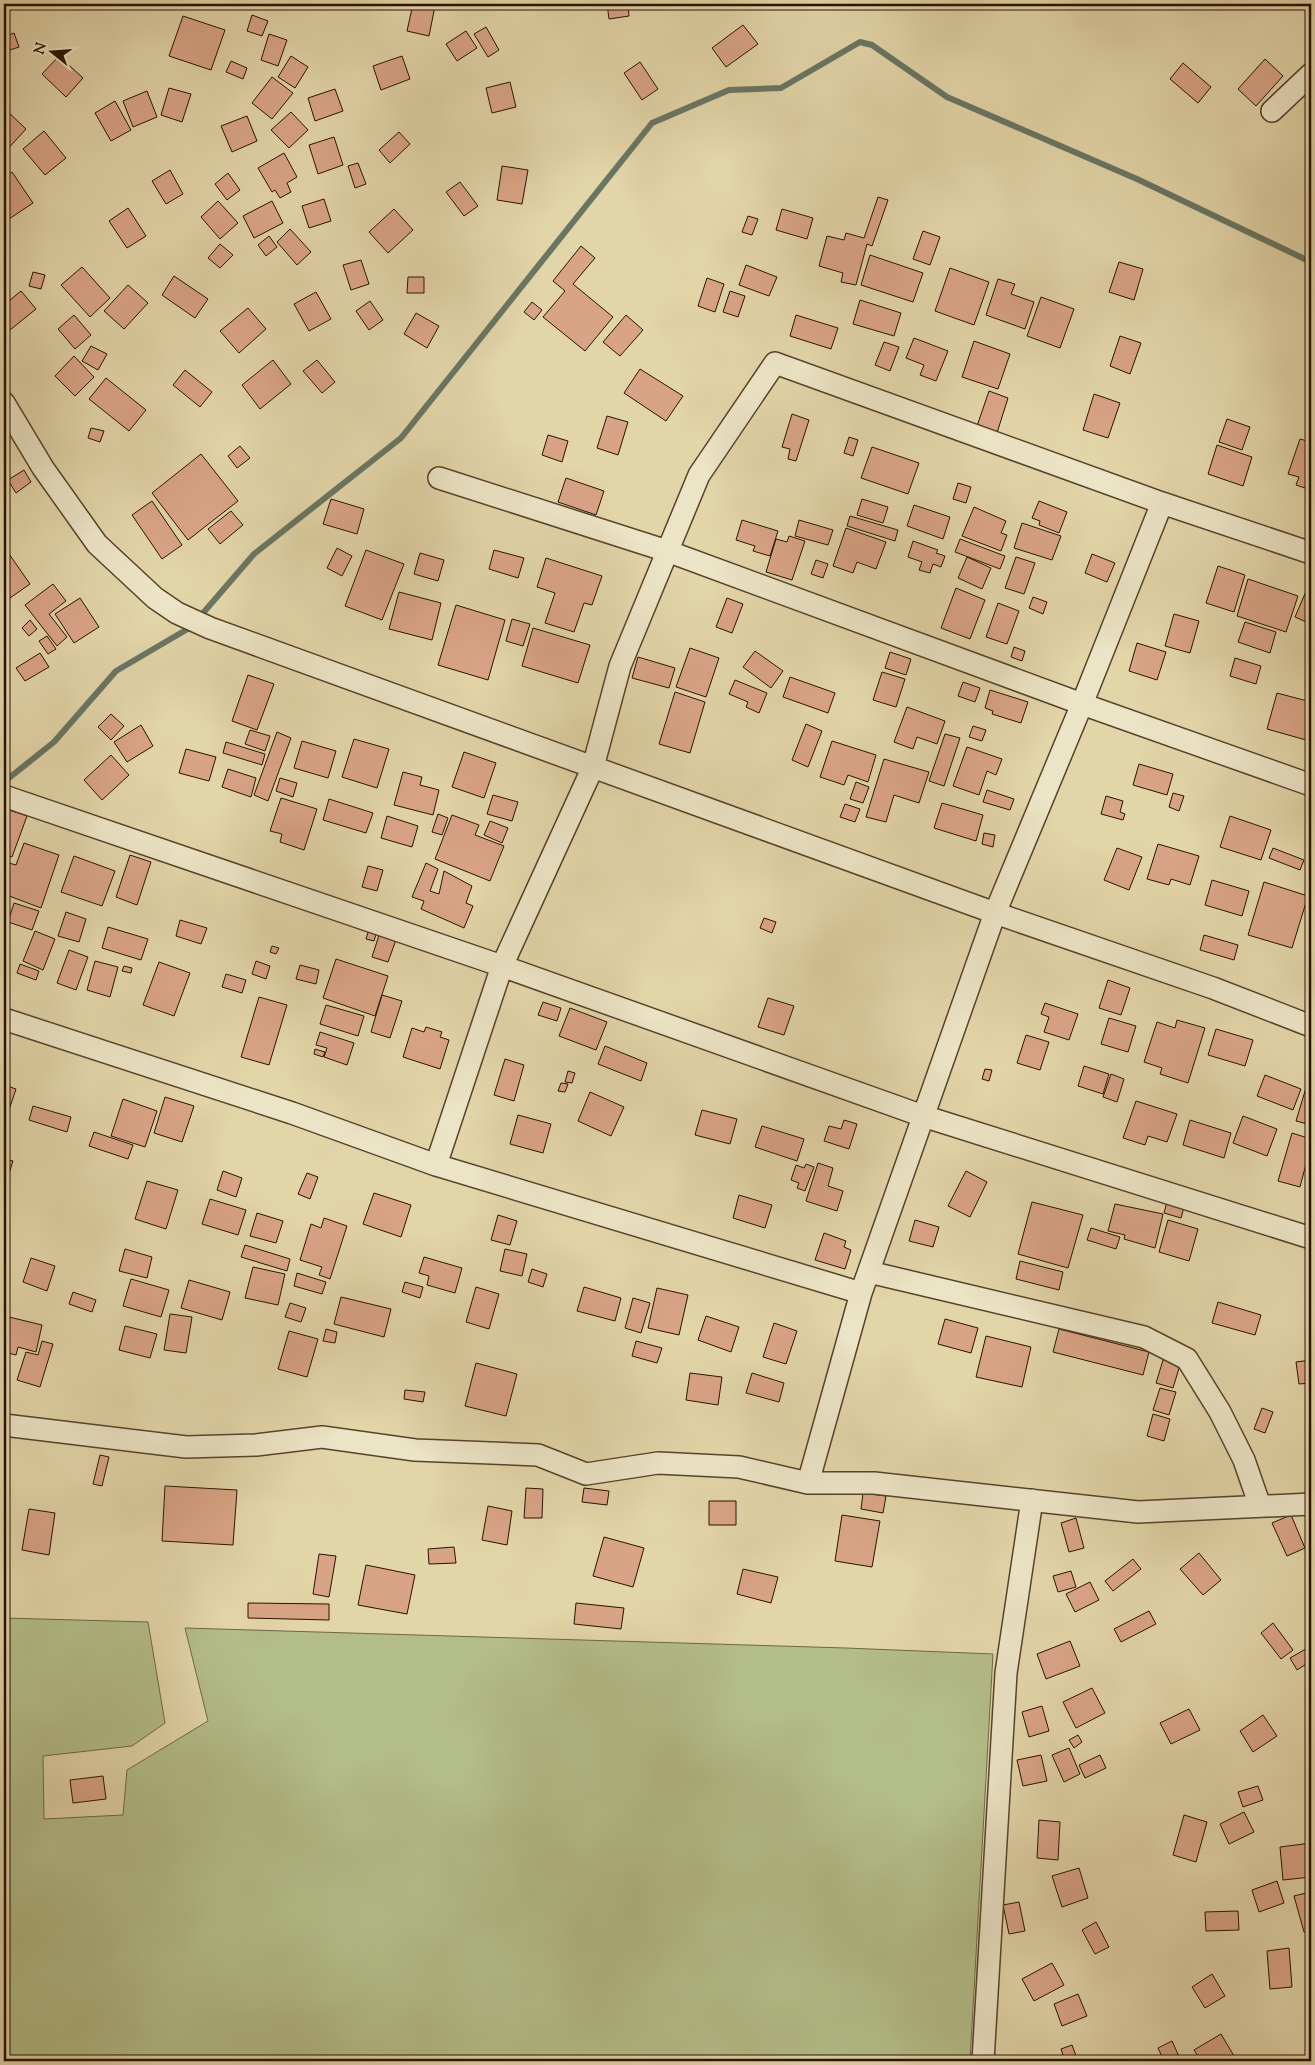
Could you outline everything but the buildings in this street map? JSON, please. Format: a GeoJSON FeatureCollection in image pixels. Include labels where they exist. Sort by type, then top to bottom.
{"type":"FeatureCollection","features":[{"type":"Feature","properties":{"kind":"street"},"geometry":{"type":"LineString","coordinates":[[1272,111],[1311,74]]}},
{"type":"Feature","properties":{"kind":"street"},"geometry":{"type":"LineString","coordinates":[[436,1165],[502,966],[593,767],[620,666],[699,475],[775,363],[1162,503],[1311,552]]}},
{"type":"Feature","properties":{"kind":"street"},"geometry":{"type":"LineString","coordinates":[[4,403],[43,468],[96,544],[155,598],[177,613],[210,628],[995,913],[1212,988],[1311,1026]]}},
{"type":"Feature","properties":{"kind":"street"},"geometry":{"type":"LineString","coordinates":[[439,478],[667,551],[1082,704],[1311,785]]}},
{"type":"Feature","properties":{"kind":"street"},"geometry":{"type":"LineString","coordinates":[[808,1483],[861,1293],[995,913],[1082,704],[1162,503]]}},
{"type":"Feature","properties":{"kind":"street"},"geometry":{"type":"LineString","coordinates":[[4,796],[502,966],[923,1116],[1311,1238]]}},
{"type":"Feature","properties":{"kind":"street"},"geometry":{"type":"LineString","coordinates":[[4,1019],[292,1113],[436,1165],[861,1293]]}},
{"type":"Feature","properties":{"kind":"street"},"geometry":{"type":"LineString","coordinates":[[868,1272],[1144,1337],[1187,1359],[1220,1412],[1244,1460],[1260,1506]]}},
{"type":"Feature","properties":{"kind":"street"},"geometry":{"type":"LineString","coordinates":[[4,1425],[186,1447],[256,1445],[322,1437],[415,1450],[538,1455],[586,1474],[658,1463],[739,1467],[808,1483],[874,1484],[1138,1512],[1311,1504]]}},
{"type":"Feature","properties":{"kind":"street"},"geometry":{"type":"LineString","coordinates":[[983,2061],[1006,1673],[1032,1500]]}},
{"type":"Feature","properties":{"kind":"street"},"geometry":{"type":"LineString","coordinates":[[991,1709],[1006,1673]]}},
{"type":"Feature","properties":{"kind":"green space"},"geometry":{"type":"Polygon","coordinates":[[[4,1618],[148,1622],[165,1723],[132,1746],[43,1756],[44,1819],[123,1815],[127,1770],[208,1721],[185,1628],[993,1654],[970,2061],[4,2061],[4,1618]]]}},
{"type":"Feature","properties":{"kind":"waterway"},"geometry":{"type":"LineString","coordinates":[[4,782],[54,742],[116,671],[191,627],[254,554],[401,438],[652,123],[729,90],[781,88],[860,42],[872,45],[947,97],[1137,179],[1311,262]]}}]}
